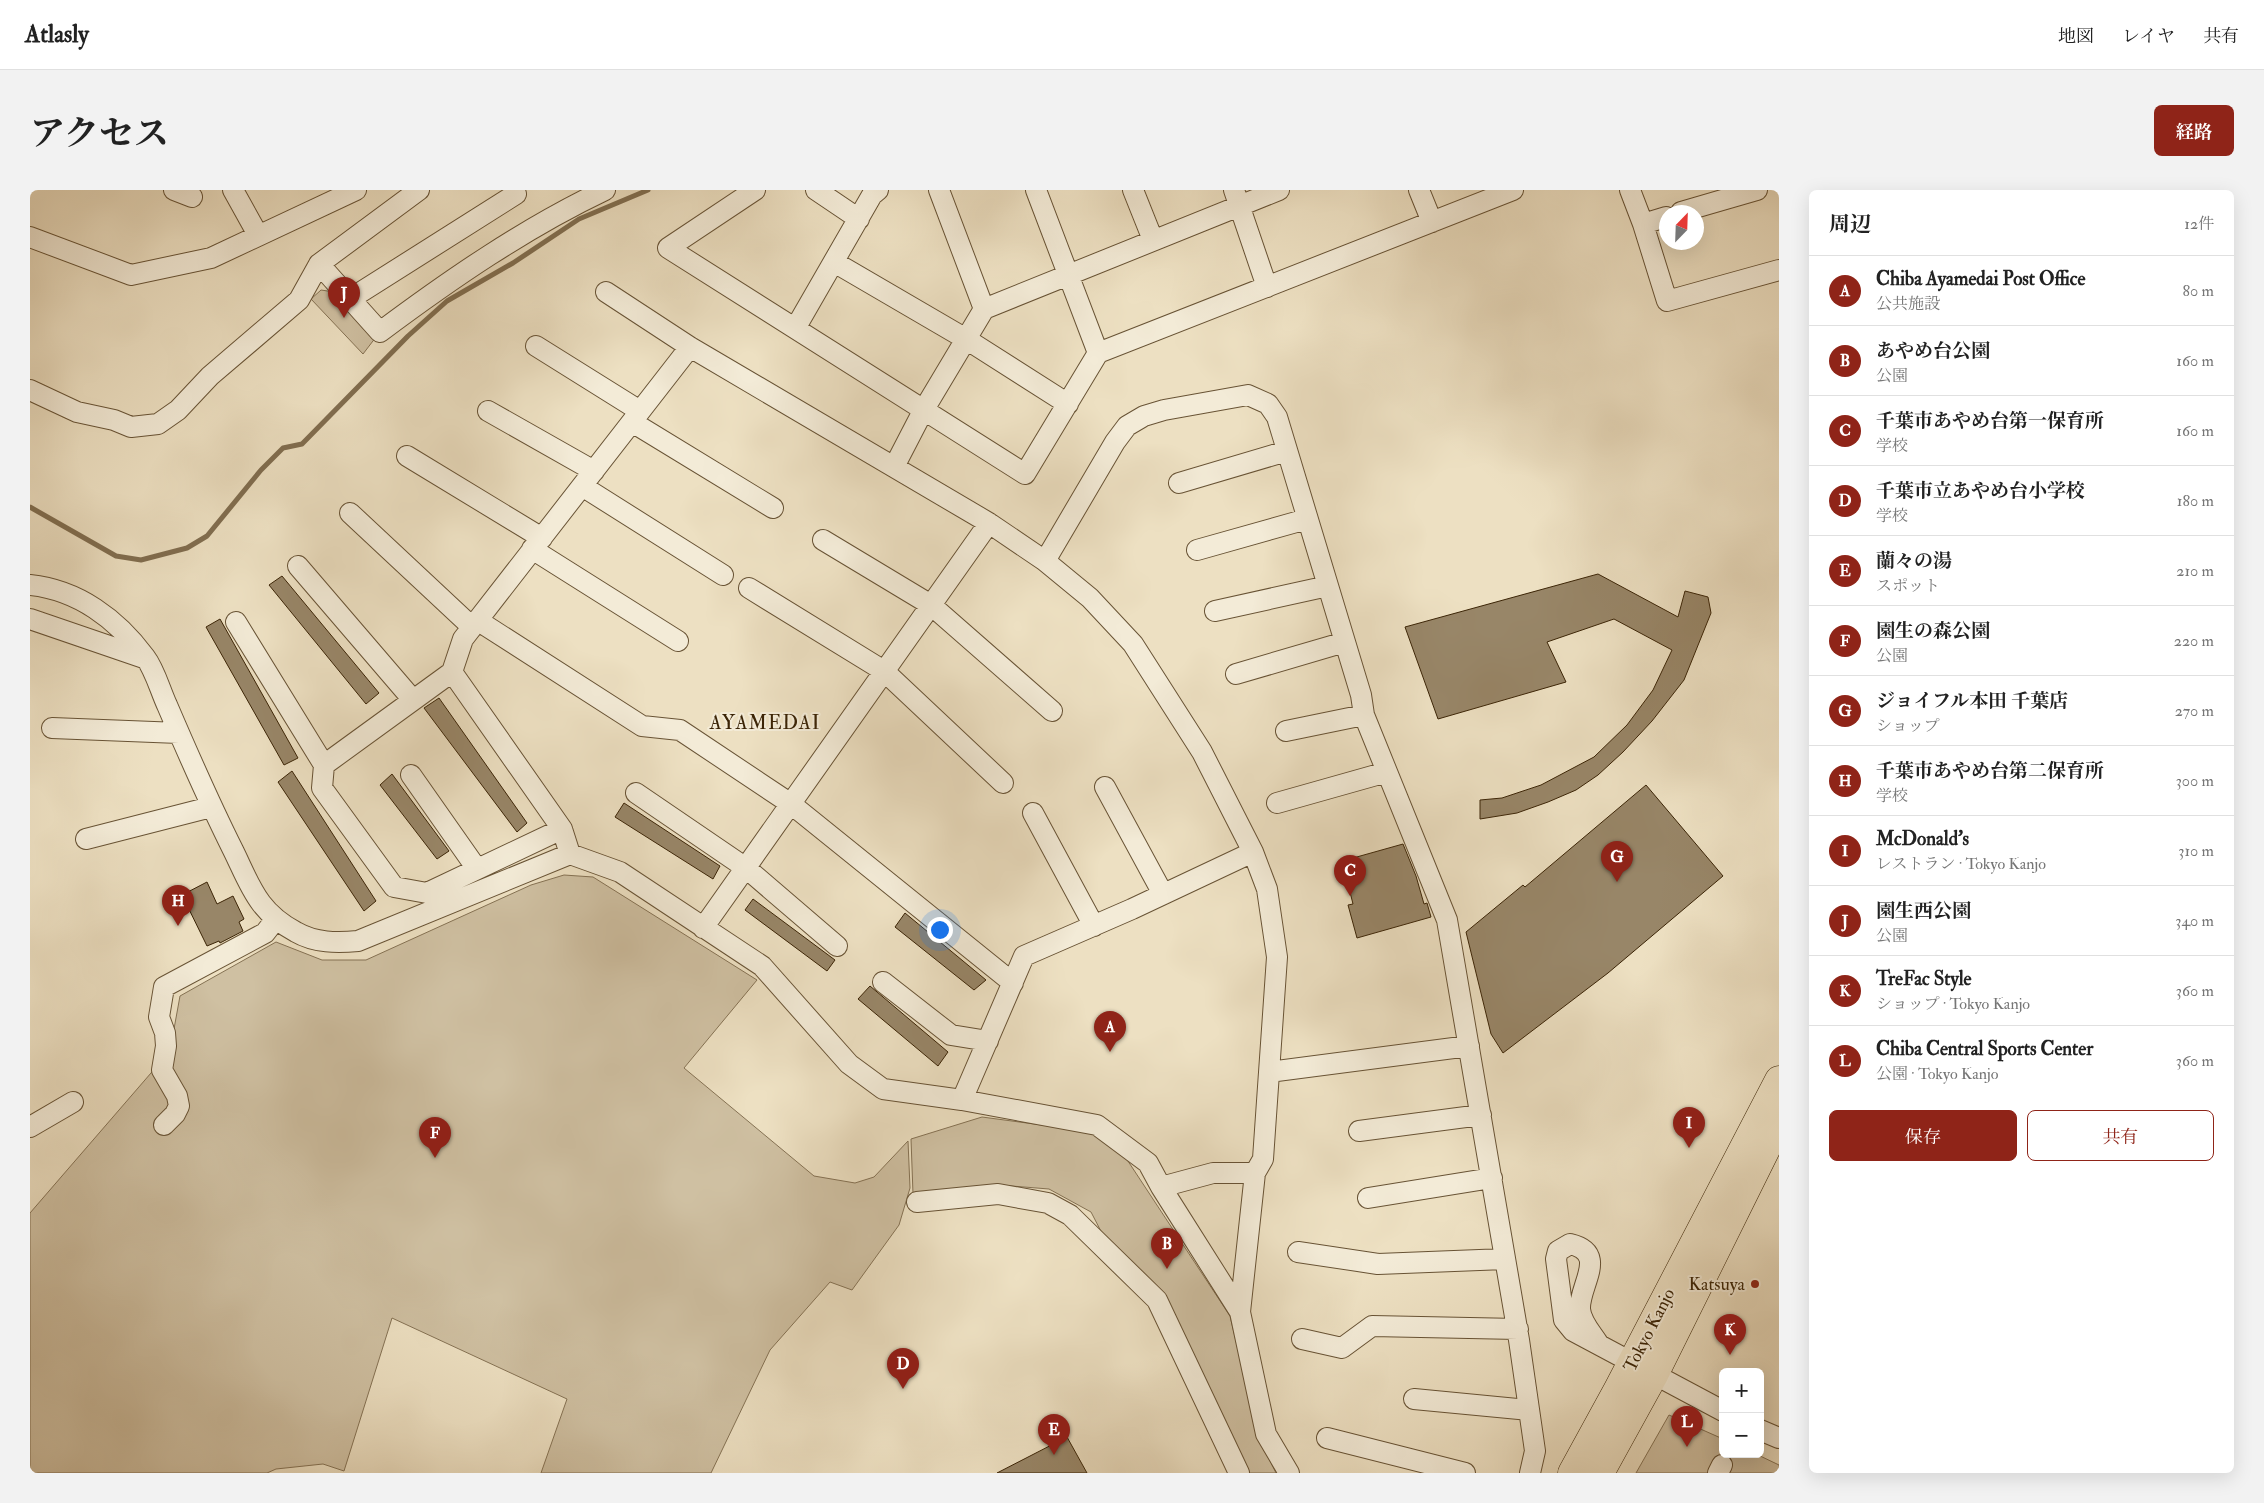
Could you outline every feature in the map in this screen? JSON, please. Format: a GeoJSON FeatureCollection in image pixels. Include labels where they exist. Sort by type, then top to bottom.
{"type":"FeatureCollection","features":[{"type":"Feature","properties":{"kind":"highway","name":"Tokyo Kanjo"},"geometry":{"type":"LineString","coordinates":[[1600,1473],[1644,1368],[1779,1080]]}},
{"type":"Feature","properties":{"kind":"highway","name":"Tokyo Kanjo"},"geometry":{"type":"LineString","coordinates":[[1572,1473],[1644,1368],[1779,1123]]}},
{"type":"Feature","properties":{"kind":"street"},"geometry":{"type":"LineString","coordinates":[[233,190],[258,236]]}},
{"type":"Feature","properties":{"kind":"street"},"geometry":{"type":"LineString","coordinates":[[30,238],[132,274],[210,258],[356,190]]}},
{"type":"Feature","properties":{"kind":"street"},"geometry":{"type":"LineString","coordinates":[[30,390],[77,412],[114,420],[131,427],[158,424],[178,410],[210,376],[299,300],[319,264],[420,190]]}},
{"type":"Feature","properties":{"kind":"street"},"geometry":{"type":"LineString","coordinates":[[350,299],[516,194],[514,190]]}},
{"type":"Feature","properties":{"kind":"street"},"geometry":{"type":"LineString","coordinates":[[319,264],[380,332],[452,280],[566,209],[605,190]]}},
{"type":"Feature","properties":{"kind":"street"},"geometry":{"type":"LineString","coordinates":[[755,190],[668,248],[1025,474],[1098,353],[1514,190]]}},
{"type":"Feature","properties":{"kind":"street"},"geometry":{"type":"LineString","coordinates":[[816,190],[859,219]]}},
{"type":"Feature","properties":{"kind":"street"},"geometry":{"type":"LineString","coordinates":[[796,328],[872,195],[878,190]]}},
{"type":"Feature","properties":{"kind":"street"},"geometry":{"type":"LineString","coordinates":[[939,190],[984,309]]}},
{"type":"Feature","properties":{"kind":"street"},"geometry":{"type":"LineString","coordinates":[[1036,190],[1098,353]]}},
{"type":"Feature","properties":{"kind":"street"},"geometry":{"type":"LineString","coordinates":[[1132,190],[1153,240]]}},
{"type":"Feature","properties":{"kind":"street"},"geometry":{"type":"LineString","coordinates":[[894,467],[923,410],[984,309],[1069,276],[1153,240],[1237,198],[1279,190]]}},
{"type":"Feature","properties":{"kind":"street"},"geometry":{"type":"LineString","coordinates":[[1419,190],[1432,222]]}},
{"type":"Feature","properties":{"kind":"street"},"geometry":{"type":"LineString","coordinates":[[1630,190],[1643,224],[1667,301],[1779,270]]}},
{"type":"Feature","properties":{"kind":"street"},"geometry":{"type":"LineString","coordinates":[[1704,205],[1757,190]]}},
{"type":"Feature","properties":{"kind":"street"},"geometry":{"type":"LineString","coordinates":[[1237,198],[1267,287]]}},
{"type":"Feature","properties":{"kind":"street"},"geometry":{"type":"LineString","coordinates":[[1643,224],[1659,219]]}},
{"type":"Feature","properties":{"kind":"street"},"geometry":{"type":"LineString","coordinates":[[834,262],[966,339],[1068,404]]}},
{"type":"Feature","properties":{"kind":"street"},"geometry":{"type":"LineString","coordinates":[[606,292],[690,347],[989,523],[1045,561],[1090,598],[1133,644],[1202,752],[1253,852],[1267,889],[1277,957],[1263,1159],[1255,1173],[1240,1312],[1266,1434],[1289,1473]]}},
{"type":"Feature","properties":{"kind":"street"},"geometry":{"type":"LineString","coordinates":[[536,346],[773,508]]}},
{"type":"Feature","properties":{"kind":"street"},"geometry":{"type":"LineString","coordinates":[[324,765],[452,672],[463,639],[690,347]]}},
{"type":"Feature","properties":{"kind":"street"},"geometry":{"type":"LineString","coordinates":[[1045,561],[1126,426],[1144,416],[1164,410],[1248,394],[1268,404],[1277,417],[1361,695],[1364,715],[1447,920],[1518,1329],[1535,1451],[1530,1473]]}},
{"type":"Feature","properties":{"kind":"street"},"geometry":{"type":"LineString","coordinates":[[488,411],[723,575]]}},
{"type":"Feature","properties":{"kind":"street"},"geometry":{"type":"LineString","coordinates":[[1179,483],[1287,451]]}},
{"type":"Feature","properties":{"kind":"street"},"geometry":{"type":"LineString","coordinates":[[408,456],[678,641]]}},
{"type":"Feature","properties":{"kind":"street"},"geometry":{"type":"LineString","coordinates":[[350,513],[475,624],[642,726],[680,730],[791,804],[1013,982]]}},
{"type":"Feature","properties":{"kind":"street"},"geometry":{"type":"LineString","coordinates":[[1197,550],[1308,519]]}},
{"type":"Feature","properties":{"kind":"street"},"geometry":{"type":"LineString","coordinates":[[703,928],[989,523]]}},
{"type":"Feature","properties":{"kind":"street"},"geometry":{"type":"LineString","coordinates":[[823,540],[931,605],[1052,711]]}},
{"type":"Feature","properties":{"kind":"street"},"geometry":{"type":"LineString","coordinates":[[298,566],[413,700]]}},
{"type":"Feature","properties":{"kind":"street"},"geometry":{"type":"LineString","coordinates":[[30,585],[56,590],[97,609],[118,627],[146,658],[211,807],[252,888],[276,919],[296,932],[315,940],[337,943],[358,941],[570,854],[620,872],[762,966],[849,1064],[883,1089],[962,1100],[1097,1125],[1148,1163],[1161,1187],[1240,1312]]}},
{"type":"Feature","properties":{"kind":"street"},"geometry":{"type":"LineString","coordinates":[[1215,611],[1328,586]]}},
{"type":"Feature","properties":{"kind":"street"},"geometry":{"type":"LineString","coordinates":[[749,588],[884,671],[1003,783]]}},
{"type":"Feature","properties":{"kind":"street"},"geometry":{"type":"LineString","coordinates":[[30,619],[146,658]]}},
{"type":"Feature","properties":{"kind":"street"},"geometry":{"type":"LineString","coordinates":[[236,622],[324,765],[322,788],[394,888],[427,893],[562,829]]}},
{"type":"Feature","properties":{"kind":"street"},"geometry":{"type":"LineString","coordinates":[[1236,674],[1345,642]]}},
{"type":"Feature","properties":{"kind":"street"},"geometry":{"type":"LineString","coordinates":[[452,672],[562,829],[570,854]]}},
{"type":"Feature","properties":{"kind":"street"},"geometry":{"type":"LineString","coordinates":[[1286,731],[1364,715]]}},
{"type":"Feature","properties":{"kind":"street"},"geometry":{"type":"LineString","coordinates":[[52,728],[179,733]]}},
{"type":"Feature","properties":{"kind":"street"},"geometry":{"type":"LineString","coordinates":[[1277,803],[1387,772]]}},
{"type":"Feature","properties":{"kind":"street"},"geometry":{"type":"LineString","coordinates":[[411,775],[477,869]]}},
{"type":"Feature","properties":{"kind":"street"},"geometry":{"type":"LineString","coordinates":[[1106,787],[1163,894]]}},
{"type":"Feature","properties":{"kind":"street"},"geometry":{"type":"LineString","coordinates":[[636,793],[746,868],[838,946]]}},
{"type":"Feature","properties":{"kind":"street"},"geometry":{"type":"LineString","coordinates":[[86,839],[211,807]]}},
{"type":"Feature","properties":{"kind":"street"},"geometry":{"type":"LineString","coordinates":[[1033,813],[1094,926]]}},
{"type":"Feature","properties":{"kind":"street"},"geometry":{"type":"LineString","coordinates":[[962,1100],[1024,956],[1094,926],[1253,852]]}},
{"type":"Feature","properties":{"kind":"street"},"geometry":{"type":"LineString","coordinates":[[164,1125],[175,1114],[179,1106],[177,1096],[162,1070],[166,1046],[165,1033],[159,1017],[164,987],[265,933],[276,919]]}},
{"type":"Feature","properties":{"kind":"street"},"geometry":{"type":"LineString","coordinates":[[883,982],[952,1035],[988,1041]]}},
{"type":"Feature","properties":{"kind":"street"},"geometry":{"type":"LineString","coordinates":[[1269,1072],[1469,1046]]}},
{"type":"Feature","properties":{"kind":"street"},"geometry":{"type":"LineString","coordinates":[[30,1127],[73,1102]]}},
{"type":"Feature","properties":{"kind":"street"},"geometry":{"type":"LineString","coordinates":[[1359,1131],[1481,1115]]}},
{"type":"Feature","properties":{"kind":"street"},"geometry":{"type":"LineString","coordinates":[[1161,1187],[1213,1173],[1255,1173]]}},
{"type":"Feature","properties":{"kind":"street"},"geometry":{"type":"LineString","coordinates":[[1368,1198],[1492,1178]]}},
{"type":"Feature","properties":{"kind":"street"},"geometry":{"type":"LineString","coordinates":[[917,1202],[998,1194],[1048,1203],[1070,1215],[1157,1300],[1239,1473]]}},
{"type":"Feature","properties":{"kind":"street"},"geometry":{"type":"LineString","coordinates":[[1298,1252],[1378,1264],[1505,1258]]}},
{"type":"Feature","properties":{"kind":"street"},"geometry":{"type":"LineString","coordinates":[[1302,1339],[1342,1348],[1372,1326],[1518,1329]]}},
{"type":"Feature","properties":{"kind":"street"},"geometry":{"type":"LineString","coordinates":[[1598,1343],[1719,1409]]}},
{"type":"Feature","properties":{"kind":"street"},"geometry":{"type":"LineString","coordinates":[[1414,1399],[1530,1410]]}},
{"type":"Feature","properties":{"kind":"street"},"geometry":{"type":"LineString","coordinates":[[1764,1432],[1779,1438]]}},
{"type":"Feature","properties":{"kind":"street"},"geometry":{"type":"LineString","coordinates":[[1327,1438],[1465,1473]]}},
{"type":"Feature","properties":{"kind":"shaded area"},"geometry":{"type":"Polygon","coordinates":[[[321,290],[334,292],[376,337],[363,354],[311,299],[321,290]]]}},
{"type":"Feature","properties":{"kind":"shaded area"},"geometry":{"type":"Polygon","coordinates":[[[564,875],[593,877],[757,980],[684,1068],[814,1176],[855,1183],[874,1177],[908,1141],[910,1188],[899,1225],[852,1290],[830,1282],[770,1350],[711,1473],[541,1473],[567,1399],[392,1318],[344,1471],[323,1464],[276,1469],[267,1473],[30,1473],[30,1213],[170,1051],[180,996],[276,942],[322,960],[366,960],[531,885],[564,875]]]}},
{"type":"Feature","properties":{"kind":"shaded area"},"geometry":{"type":"Polygon","coordinates":[[[982,1117],[1079,1130],[1104,1138],[1122,1152],[1230,1316],[1259,1438],[1276,1473],[1246,1473],[1163,1299],[1105,1239],[1091,1212],[1049,1189],[999,1185],[913,1194],[911,1139],[982,1117]]]}},
{"type":"Feature","properties":{"kind":"shaded area"},"geometry":{"type":"Polygon","coordinates":[[[1669,1415],[1719,1437],[1719,1458],[1764,1458],[1779,1465],[1779,1473],[1636,1473],[1669,1415]]]}},
{"type":"Feature","properties":{"kind":"building"},"geometry":{"type":"Polygon","coordinates":[[[1598,574],[1678,617],[1685,591],[1708,597],[1711,613],[1684,680],[1652,721],[1623,752],[1598,775],[1576,790],[1517,813],[1480,819],[1480,800],[1502,798],[1541,785],[1594,757],[1627,725],[1653,690],[1672,650],[1614,619],[1547,642],[1566,682],[1438,719],[1405,627],[1598,574]]]}},
{"type":"Feature","properties":{"kind":"building"},"geometry":{"type":"Polygon","coordinates":[[[282,576],[379,693],[366,704],[269,585],[282,576]]]}},
{"type":"Feature","properties":{"kind":"building"},"geometry":{"type":"Polygon","coordinates":[[[220,619],[298,758],[284,765],[206,627],[220,619]]]}},
{"type":"Feature","properties":{"kind":"building"},"geometry":{"type":"Polygon","coordinates":[[[439,698],[527,823],[517,832],[424,708],[439,698]]]}},
{"type":"Feature","properties":{"kind":"building"},"geometry":{"type":"Polygon","coordinates":[[[292,771],[376,901],[364,911],[278,782],[292,771]]]}},
{"type":"Feature","properties":{"kind":"building"},"geometry":{"type":"Polygon","coordinates":[[[392,774],[449,851],[437,859],[380,785],[392,774]]]}},
{"type":"Feature","properties":{"kind":"building"},"geometry":{"type":"Polygon","coordinates":[[[1646,785],[1723,876],[1608,973],[1503,1053],[1491,1034],[1466,932],[1523,885],[1525,887],[1646,785]]]}},
{"type":"Feature","properties":{"kind":"building"},"geometry":{"type":"Polygon","coordinates":[[[624,803],[720,866],[713,879],[615,817],[624,803]]]}},
{"type":"Feature","properties":{"kind":"building"},"geometry":{"type":"Polygon","coordinates":[[[1403,844],[1416,876],[1424,904],[1427,903],[1431,917],[1357,938],[1348,905],[1353,904],[1348,884],[1352,883],[1346,860],[1403,844]]]}},
{"type":"Feature","properties":{"kind":"building"},"geometry":{"type":"Polygon","coordinates":[[[207,882],[217,904],[233,896],[244,919],[239,922],[243,931],[220,943],[219,941],[207,946],[182,895],[207,882]]]}},
{"type":"Feature","properties":{"kind":"building"},"geometry":{"type":"Polygon","coordinates":[[[753,899],[835,960],[827,971],[745,910],[753,899]]]}},
{"type":"Feature","properties":{"kind":"building"},"geometry":{"type":"Polygon","coordinates":[[[905,913],[986,980],[974,990],[895,927],[905,913]]]}},
{"type":"Feature","properties":{"kind":"building"},"geometry":{"type":"Polygon","coordinates":[[[870,986],[948,1052],[938,1066],[858,999],[870,986]]]}},
{"type":"Feature","properties":{"kind":"building"},"geometry":{"type":"Polygon","coordinates":[[[1067,1437],[1087,1473],[997,1473],[1067,1437]]]}},
{"type":"Feature","properties":{"kind":"waterway"},"geometry":{"type":"LineString","coordinates":[[30,507],[116,556],[141,560],[187,548],[207,536],[261,470],[283,448],[302,444],[408,336],[447,301],[513,263],[579,219],[648,190]]}},
{"type":"Feature","properties":{"kind":"place","name":"園生西公園"},"geometry":{"type":"Point","coordinates":[344,318]}},
{"type":"Feature","properties":{"kind":"place","name":"ジョイフル本田 千葉店"},"geometry":{"type":"Point","coordinates":[1617,882]}},
{"type":"Feature","properties":{"kind":"place","name":"千葉市あやめ台第一保育所"},"geometry":{"type":"Point","coordinates":[1350,896]}},
{"type":"Feature","properties":{"kind":"place","name":"千葉市あやめ台第二保育所"},"geometry":{"type":"Point","coordinates":[178,926]}},
{"type":"Feature","properties":{"kind":"place","name":"Chiba Ayamedai Post Office"},"geometry":{"type":"Point","coordinates":[1110,1052]}},
{"type":"Feature","properties":{"kind":"place","name":"McDonald's"},"geometry":{"type":"Point","coordinates":[1689,1148]}},
{"type":"Feature","properties":{"kind":"place","name":"園生の森公園"},"geometry":{"type":"Point","coordinates":[435,1158]}},
{"type":"Feature","properties":{"kind":"place","name":"あやめ台公園"},"geometry":{"type":"Point","coordinates":[1167,1269]}},
{"type":"Feature","properties":{"kind":"place","name":"Katsuya"},"geometry":{"type":"Point","coordinates":[1755,1284]}},
{"type":"Feature","properties":{"kind":"place","name":"TreFac Style"},"geometry":{"type":"Point","coordinates":[1730,1355]}},
{"type":"Feature","properties":{"kind":"place","name":"千葉市立あやめ台小学校"},"geometry":{"type":"Point","coordinates":[903,1389]}},
{"type":"Feature","properties":{"kind":"place","name":"Chiba Central Sports Center"},"geometry":{"type":"Point","coordinates":[1687,1447]}},
{"type":"Feature","properties":{"kind":"place","name":"蘭々の湯"},"geometry":{"type":"Point","coordinates":[1054,1455]}},
{"type":"Feature","properties":{"kind":"district","name":"AYAMEDAI"},"geometry":{"type":"Point","coordinates":[765,722]}}]}
